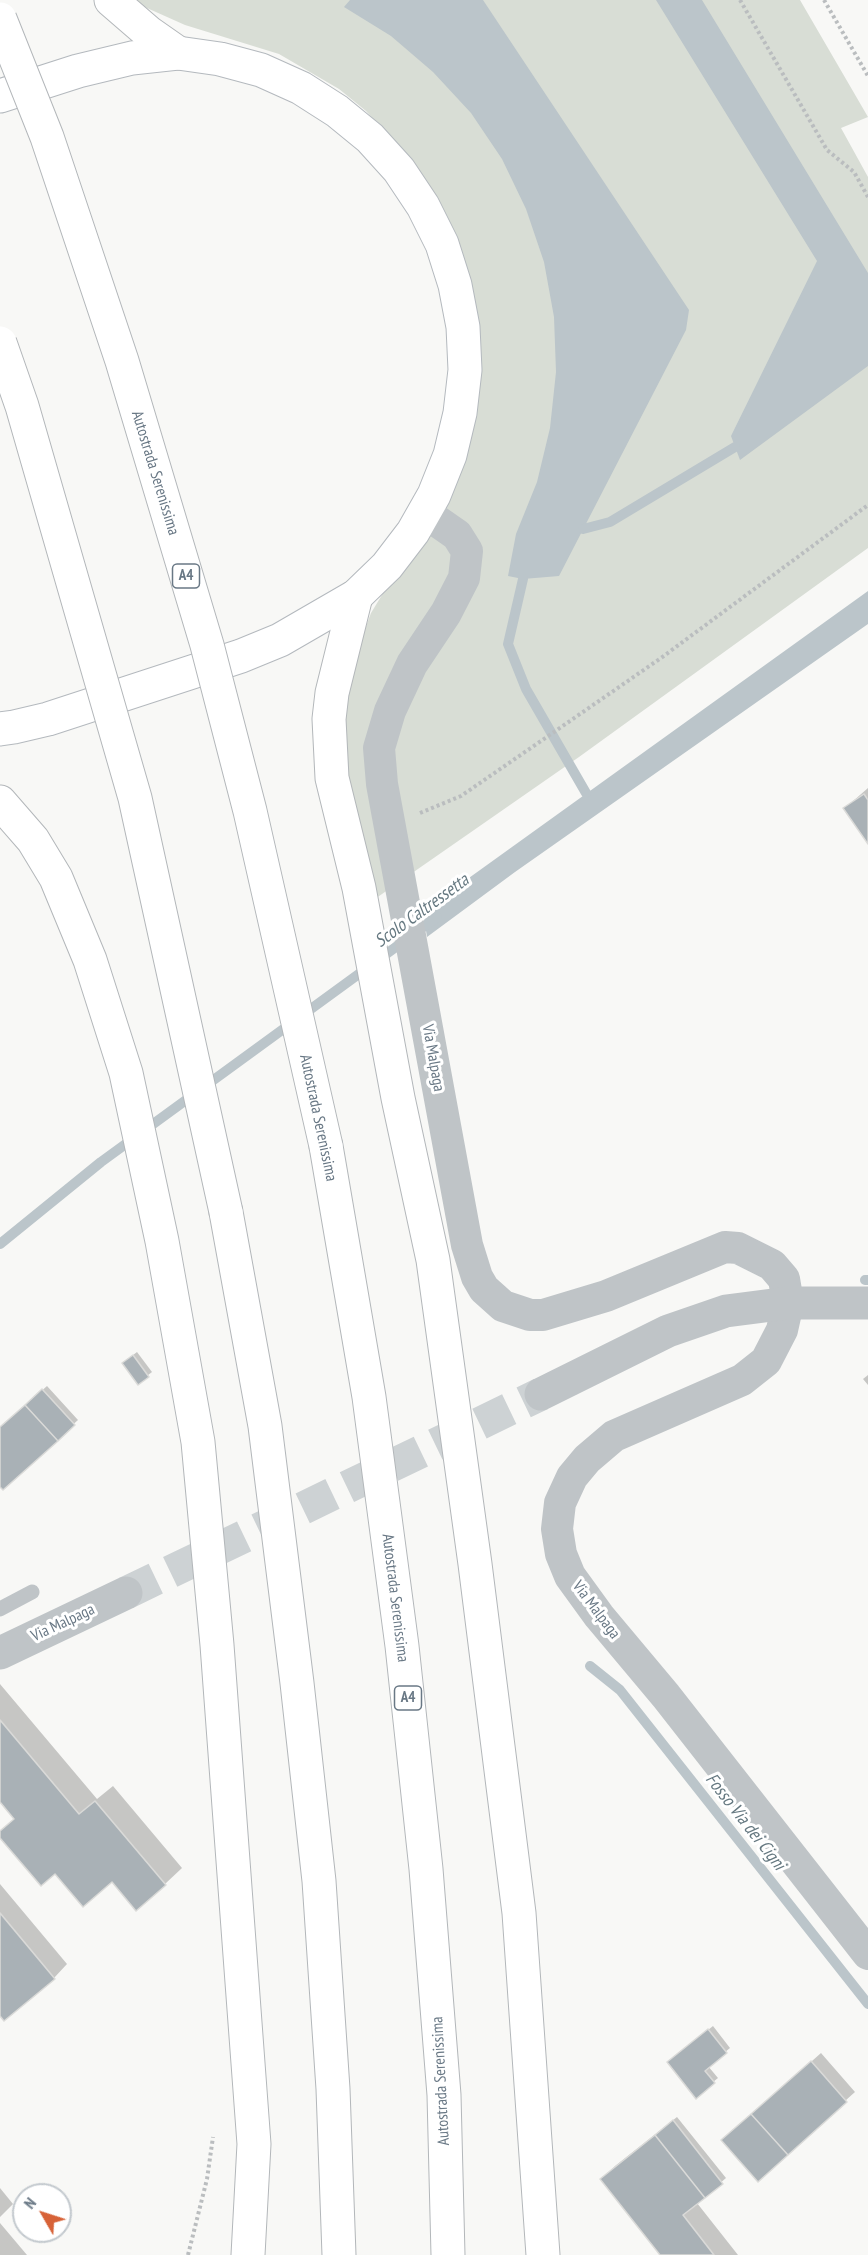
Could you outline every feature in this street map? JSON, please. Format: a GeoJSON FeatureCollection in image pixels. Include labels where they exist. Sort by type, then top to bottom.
{"type":"FeatureCollection","features":[{"type":"Feature","properties":{"kind":"main road"},"geometry":{"type":"LineString","coordinates":[[111,0],[148,32],[178,53]]}},
{"type":"Feature","properties":{"kind":"main road","name":"Autostrada Serenissima"},"geometry":{"type":"LineString","coordinates":[[0,19],[47,137],[122,361],[207,645],[249,811],[326,1146],[369,1397],[402,1646],[426,1869],[444,2095],[447,2255]]}},
{"type":"Feature","properties":{"kind":"main road"},"geometry":{"type":"LineString","coordinates":[[0,96],[78,71],[132,58],[178,53],[220,59],[261,70],[301,88],[337,111],[377,146],[399,170],[423,206],[442,244],[455,285],[463,327],[465,370],[460,412],[450,455],[434,495],[413,532],[387,566],[356,596],[289,635],[241,656],[48,719],[14,728],[0,729]]}},
{"type":"Feature","properties":{"kind":"main road"},"geometry":{"type":"LineString","coordinates":[[0,343],[22,406],[135,798],[226,1212],[265,1426],[319,1881],[333,2089],[339,2255]]}},
{"type":"Feature","properties":{"kind":"main road"},"geometry":{"type":"LineString","coordinates":[[356,596],[332,693],[329,747],[332,778],[358,888],[380,1007],[433,1260],[475,1564],[519,1913],[543,2255]]}},
{"type":"Feature","properties":{"kind":"main road"},"geometry":{"type":"LineString","coordinates":[[0,802],[33,840],[56,878],[90,960],[126,1073],[162,1241],[198,1442],[217,1645],[254,2144],[248,2255]]}},
{"type":"Feature","properties":{"kind":"street","name":"Via Malpaga"},"geometry":{"type":"LineString","coordinates":[[424,512],[457,536],[467,551],[464,578],[446,613],[412,664],[390,711],[379,748],[382,784],[467,1245],[477,1277],[484,1289],[503,1306],[530,1315],[551,1314],[606,1296],[725,1247],[738,1248],[772,1265],[784,1279],[788,1303],[782,1330],[766,1361],[750,1374],[742,1380],[614,1436],[587,1459],[572,1477],[560,1503],[557,1529],[561,1554],[570,1576],[599,1616],[666,1696],[868,1954]]}},
{"type":"Feature","properties":{"kind":"street"},"geometry":{"type":"LineString","coordinates":[[541,1394],[697,1320],[726,1311],[788,1303],[868,1303]]}},
{"type":"Feature","properties":{"kind":"street","name":"Via Malpaga"},"geometry":{"type":"LineString","coordinates":[[0,1653],[126,1593]]}},
{"type":"Feature","properties":{"kind":"lane"},"geometry":{"type":"LineString","coordinates":[[0,1609],[32,1592]]}},
{"type":"Feature","properties":{"kind":"path"},"geometry":{"type":"LineString","coordinates":[[740,0],[827,150],[854,172],[868,197]]}},
{"type":"Feature","properties":{"kind":"path"},"geometry":{"type":"LineString","coordinates":[[824,0],[868,76]]}},
{"type":"Feature","properties":{"kind":"path"},"geometry":{"type":"LineString","coordinates":[[393,839],[461,796],[661,658],[868,505]]}},
{"type":"Feature","properties":{"kind":"path"},"geometry":{"type":"LineString","coordinates":[[188,2255],[207,2180],[213,2138]]}},
{"type":"Feature","properties":{"kind":"shaded area"},"geometry":{"type":"Polygon","coordinates":[[[129,0],[800,0],[868,117],[841,128],[868,177],[868,548],[579,757],[359,910],[337,780],[347,677],[371,613],[443,495],[472,395],[413,163],[366,111],[339,89],[279,54],[185,25],[129,0]]]}},
{"type":"Feature","properties":{"kind":"shaded area"},"geometry":{"type":"Polygon","coordinates":[[[350,0],[483,0],[689,310],[686,330],[559,576],[523,579],[508,576],[516,534],[537,482],[550,428],[556,372],[554,317],[544,262],[526,209],[502,159],[471,113],[433,72],[391,36],[344,7],[350,0]]]}},
{"type":"Feature","properties":{"kind":"shaded area"},"geometry":{"type":"Polygon","coordinates":[[[656,0],[702,0],[868,273],[868,366],[740,460],[731,436],[817,261],[656,0]]]}},
{"type":"Feature","properties":{"kind":"shaded area"},"geometry":{"type":"Polygon","coordinates":[[[868,591],[868,624],[515,872],[427,937],[423,911],[868,591]]]}},
{"type":"Feature","properties":{"kind":"building"},"geometry":{"type":"Polygon","coordinates":[[[864,794],[868,800],[868,844],[843,808],[864,794]]]}},
{"type":"Feature","properties":{"kind":"building"},"geometry":{"type":"Polygon","coordinates":[[[133,1355],[149,1377],[138,1385],[122,1363],[133,1355]]]}},
{"type":"Feature","properties":{"kind":"building"},"geometry":{"type":"Polygon","coordinates":[[[42,1389],[75,1425],[58,1441],[25,1405],[42,1389]]]}},
{"type":"Feature","properties":{"kind":"building"},"geometry":{"type":"Polygon","coordinates":[[[25,1405],[58,1441],[3,1490],[0,1487],[0,1427],[25,1405]]]}},
{"type":"Feature","properties":{"kind":"building"},"geometry":{"type":"Polygon","coordinates":[[[0,1720],[79,1814],[95,1801],[166,1885],[136,1911],[112,1882],[83,1907],[55,1874],[41,1886],[0,1838],[0,1831],[14,1819],[0,1802],[0,1720]]]}},
{"type":"Feature","properties":{"kind":"building"},"geometry":{"type":"Polygon","coordinates":[[[0,1913],[55,1979],[4,2021],[0,2016],[0,1913]]]}},
{"type":"Feature","properties":{"kind":"building"},"geometry":{"type":"Polygon","coordinates":[[[708,2029],[727,2053],[705,2071],[715,2083],[696,2099],[667,2062],[708,2029]]]}},
{"type":"Feature","properties":{"kind":"building"},"geometry":{"type":"Polygon","coordinates":[[[811,2061],[847,2102],[788,2155],[751,2114],[811,2061]]]}},
{"type":"Feature","properties":{"kind":"building"},"geometry":{"type":"Polygon","coordinates":[[[751,2114],[788,2155],[758,2182],[721,2140],[751,2114]]]}},
{"type":"Feature","properties":{"kind":"building"},"geometry":{"type":"Polygon","coordinates":[[[673,2120],[723,2184],[705,2198],[655,2135],[673,2120]]]}},
{"type":"Feature","properties":{"kind":"building"},"geometry":{"type":"Polygon","coordinates":[[[655,2135],[705,2198],[683,2215],[714,2255],[660,2255],[600,2179],[655,2135]]]}},
{"type":"Feature","properties":{"kind":"waterway"},"geometry":{"type":"LineString","coordinates":[[583,529],[610,522],[735,447]]}},
{"type":"Feature","properties":{"kind":"waterway"},"geometry":{"type":"LineString","coordinates":[[523,579],[508,644],[526,689],[586,793]]}},
{"type":"Feature","properties":{"kind":"waterway","name":"Scolo Caltressetta"},"geometry":{"type":"LineString","coordinates":[[0,1244],[101,1162],[437,917]]}},
{"type":"Feature","properties":{"kind":"waterway","name":"Fosso Via dei Cigni"},"geometry":{"type":"LineString","coordinates":[[590,1666],[620,1690],[868,2004]]}},
{"type":"Feature","properties":{"kind":"tunnel"},"geometry":{"type":"LineString","coordinates":[[126,1593],[541,1394]]}}]}
